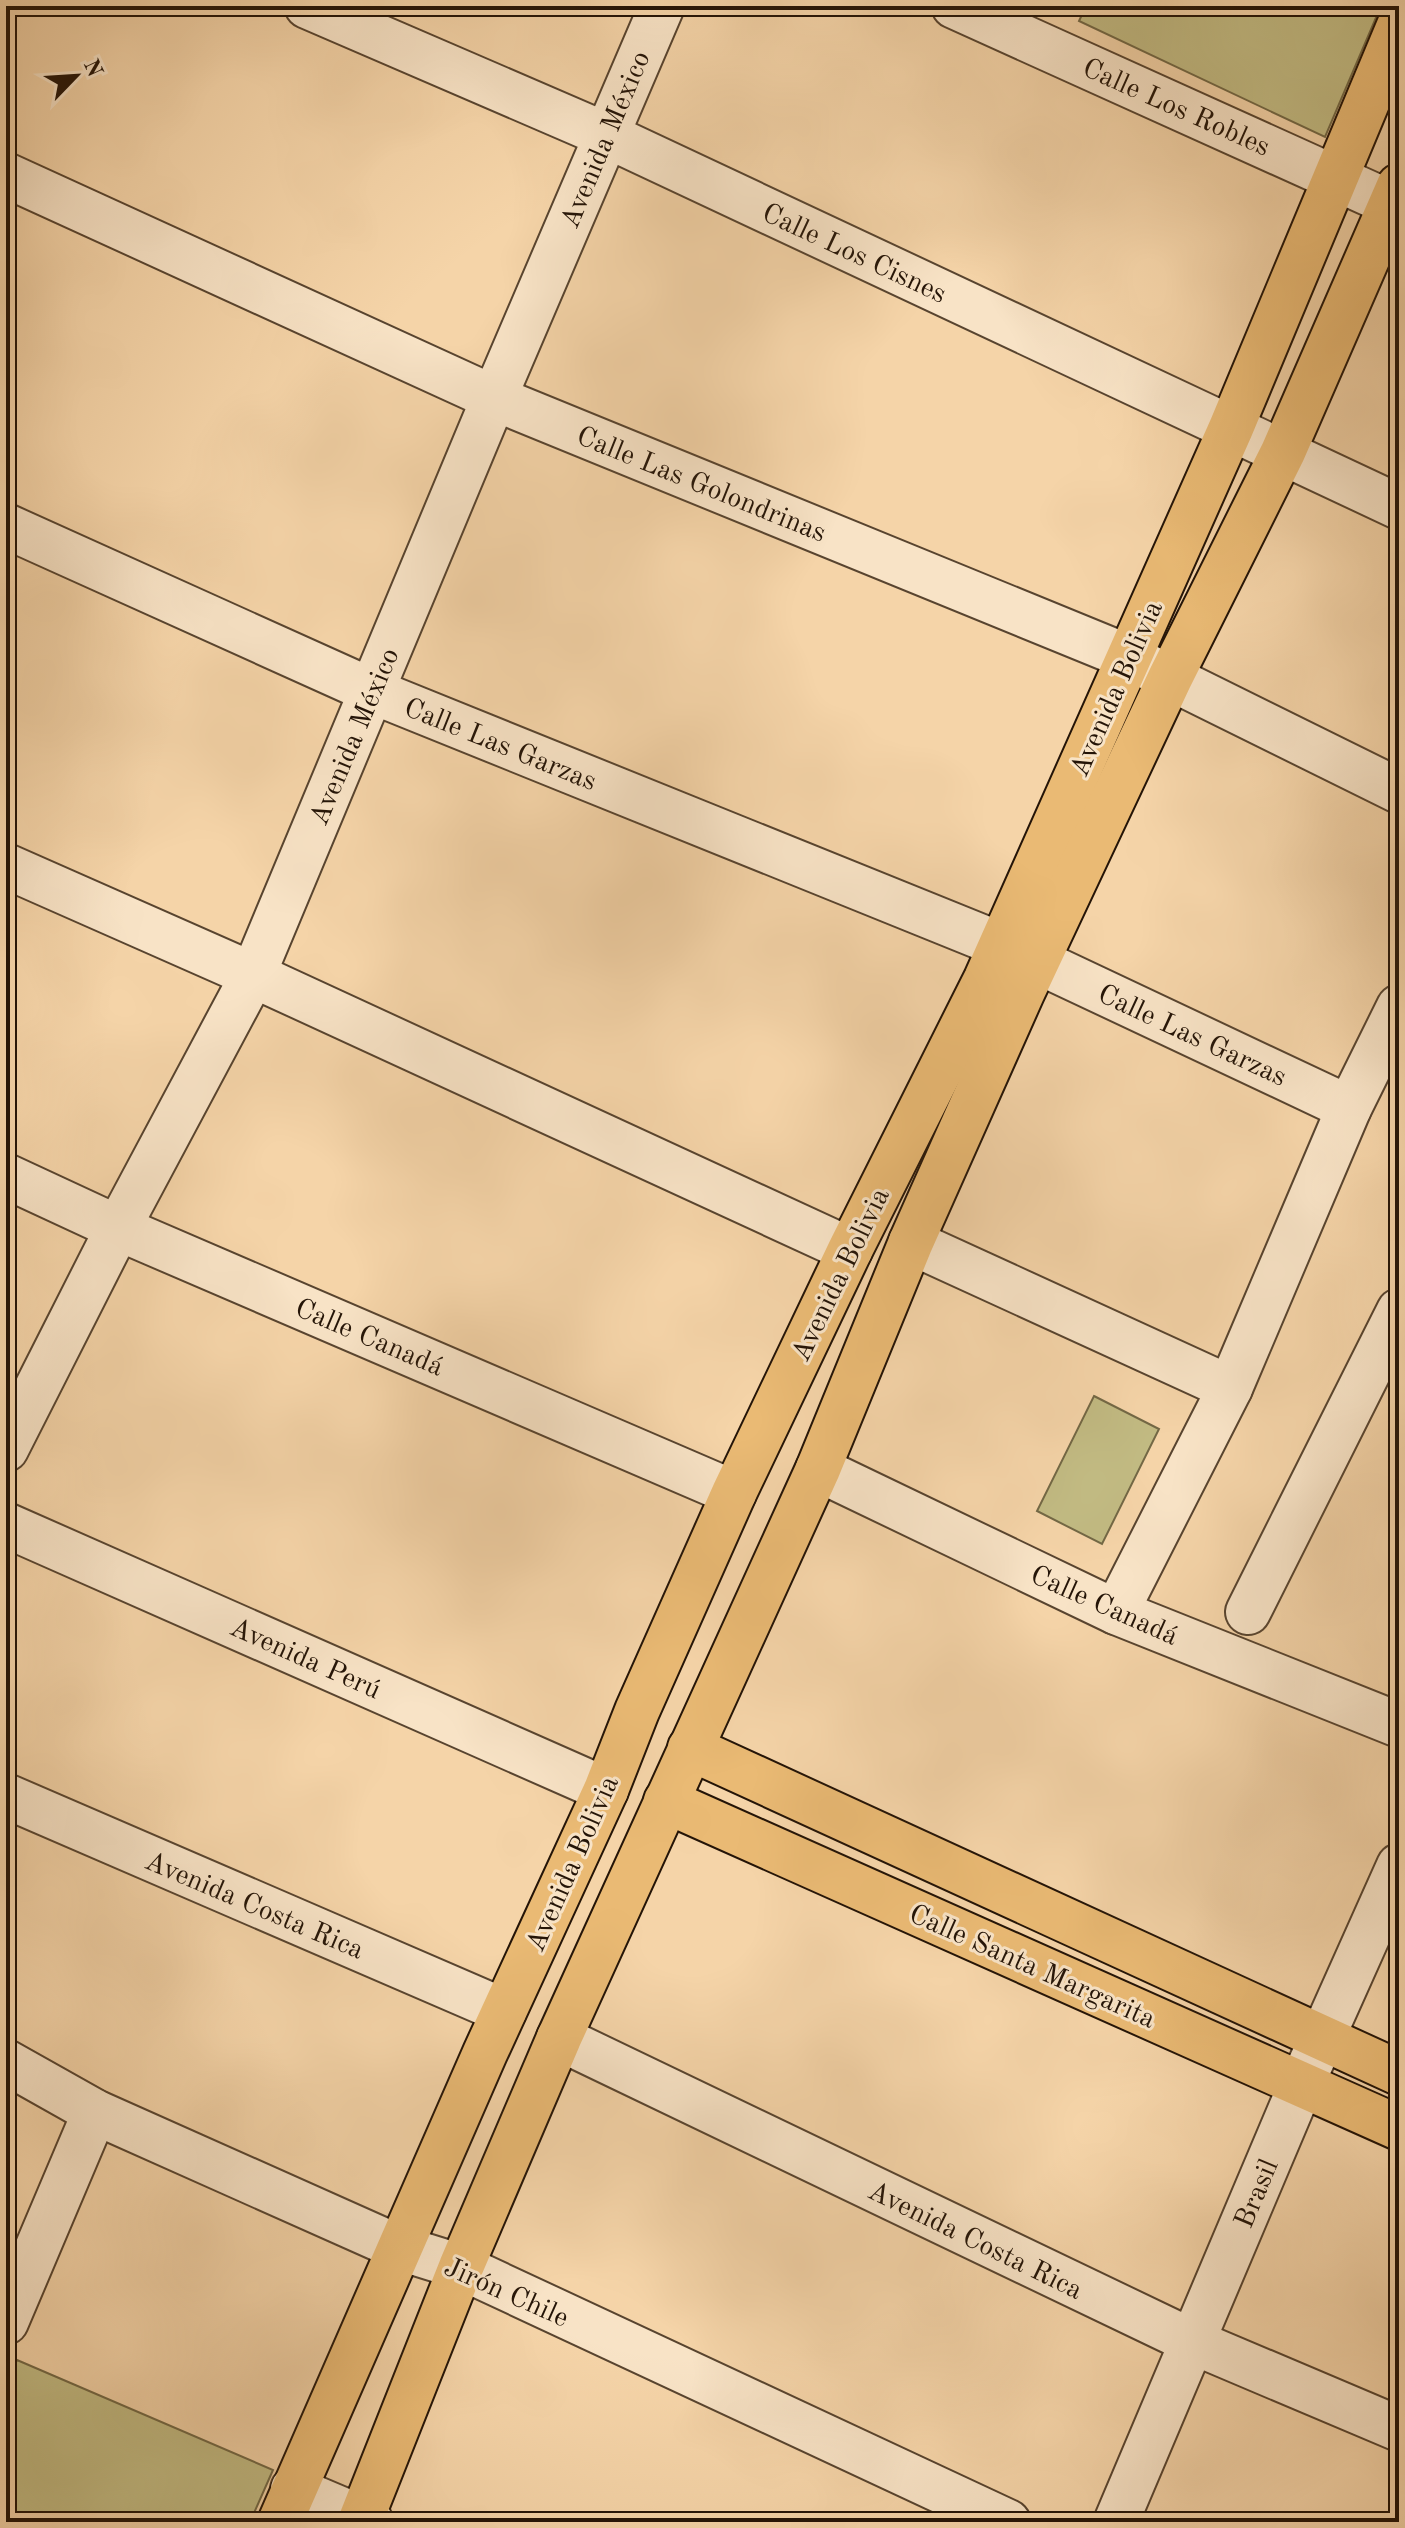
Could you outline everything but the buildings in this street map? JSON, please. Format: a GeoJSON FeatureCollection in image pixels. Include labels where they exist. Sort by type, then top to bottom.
{"type":"FeatureCollection","features":[{"type":"Feature","properties":{"kind":"main road","name":"Avenida Bolivia"},"geometry":{"type":"LineString","coordinates":[[364,2521],[461,2267],[559,2038],[818,1469],[911,1242],[1128,657],[1231,428],[1399,26]]}},
{"type":"Feature","properties":{"kind":"main road","name":"Avenida Bolivia"},"geometry":{"type":"LineString","coordinates":[[286,2505],[785,1382],[850,1250],[1019,953],[1170,678],[1283,452],[1396,199]]}},
{"type":"Feature","properties":{"kind":"main road"},"geometry":{"type":"LineString","coordinates":[[785,1382],[842,1408]]}},
{"type":"Feature","properties":{"kind":"main road","name":"Calle Santa Margarita"},"geometry":{"type":"LineString","coordinates":[[690,1748],[1399,2073]]}},
{"type":"Feature","properties":{"kind":"main road","name":"Calle Santa Margarita"},"geometry":{"type":"LineString","coordinates":[[666,1801],[1399,2128]]}},
{"type":"Feature","properties":{"kind":"street","name":"Calle Los Cisnes"},"geometry":{"type":"LineString","coordinates":[[307,6],[606,135],[1399,507]]}},
{"type":"Feature","properties":{"kind":"street","name":"Avenida México"},"geometry":{"type":"LineString","coordinates":[[6,1449],[118,1228],[253,975],[662,6]]}},
{"type":"Feature","properties":{"kind":"street","name":"Calle Los Robles"},"geometry":{"type":"LineString","coordinates":[[954,6],[1336,178],[1396,199]]}},
{"type":"Feature","properties":{"kind":"street","name":"Calle Las Golondrinas"},"geometry":{"type":"LineString","coordinates":[[6,175],[494,398],[1128,657],[1399,791]]}},
{"type":"Feature","properties":{"kind":"street","name":"Calle Las Garzas"},"geometry":{"type":"LineString","coordinates":[[6,526],[372,691],[1019,953],[1349,1108]]}},
{"type":"Feature","properties":{"kind":"street"},"geometry":{"type":"LineString","coordinates":[[6,866],[253,975],[850,1250]]}},
{"type":"Feature","properties":{"kind":"street"},"geometry":{"type":"LineString","coordinates":[[1116,1612],[1230,1388],[1349,1108],[1399,1007]]}},
{"type":"Feature","properties":{"kind":"street","name":"Calle Canadá"},"geometry":{"type":"LineString","coordinates":[[6,1176],[118,1228],[734,1493]]}},
{"type":"Feature","properties":{"kind":"street"},"geometry":{"type":"LineString","coordinates":[[911,1242],[1230,1388]]}},
{"type":"Feature","properties":{"kind":"street"},"geometry":{"type":"LineString","coordinates":[[1248,1612],[1399,1311]]}},
{"type":"Feature","properties":{"kind":"street","name":"Calle Canadá"},"geometry":{"type":"LineString","coordinates":[[818,1469],[1116,1612],[1399,1725]]}},
{"type":"Feature","properties":{"kind":"street","name":"Avenida Perú"},"geometry":{"type":"LineString","coordinates":[[6,1525],[606,1790]]}},
{"type":"Feature","properties":{"kind":"street","name":"Avenida Costa Rica"},"geometry":{"type":"LineString","coordinates":[[6,1796],[504,2011]]}},
{"type":"Feature","properties":{"kind":"street","name":"Brasil"},"geometry":{"type":"LineString","coordinates":[[1116,2522],[1301,2085],[1399,1866]]}},
{"type":"Feature","properties":{"kind":"street","name":"Avenida Costa Rica"},"geometry":{"type":"LineString","coordinates":[[559,2038],[1191,2341],[1399,2429]]}},
{"type":"Feature","properties":{"kind":"street","name":"Jirón Chile"},"geometry":{"type":"LineString","coordinates":[[6,2062],[95,2112],[400,2248],[461,2267],[1008,2522]]}},
{"type":"Feature","properties":{"kind":"street"},"geometry":{"type":"LineString","coordinates":[[6,2322],[95,2112]]}},
{"type":"Feature","properties":{"kind":"street"},"geometry":{"type":"LineString","coordinates":[[286,2505],[364,2521]]}},
{"type":"Feature","properties":{"kind":"shaded area"},"geometry":{"type":"Polygon","coordinates":[[[1086,6],[1381,6],[1325,137],[1079,21],[1086,6]]]}},
{"type":"Feature","properties":{"kind":"shaded area"},"geometry":{"type":"Polygon","coordinates":[[[1094,1396],[1159,1429],[1102,1544],[1037,1511],[1094,1396]]]}},
{"type":"Feature","properties":{"kind":"shaded area"},"geometry":{"type":"Polygon","coordinates":[[[17,2360],[273,2470],[250,2522],[6,2522],[6,2384],[17,2360]]]}}]}
